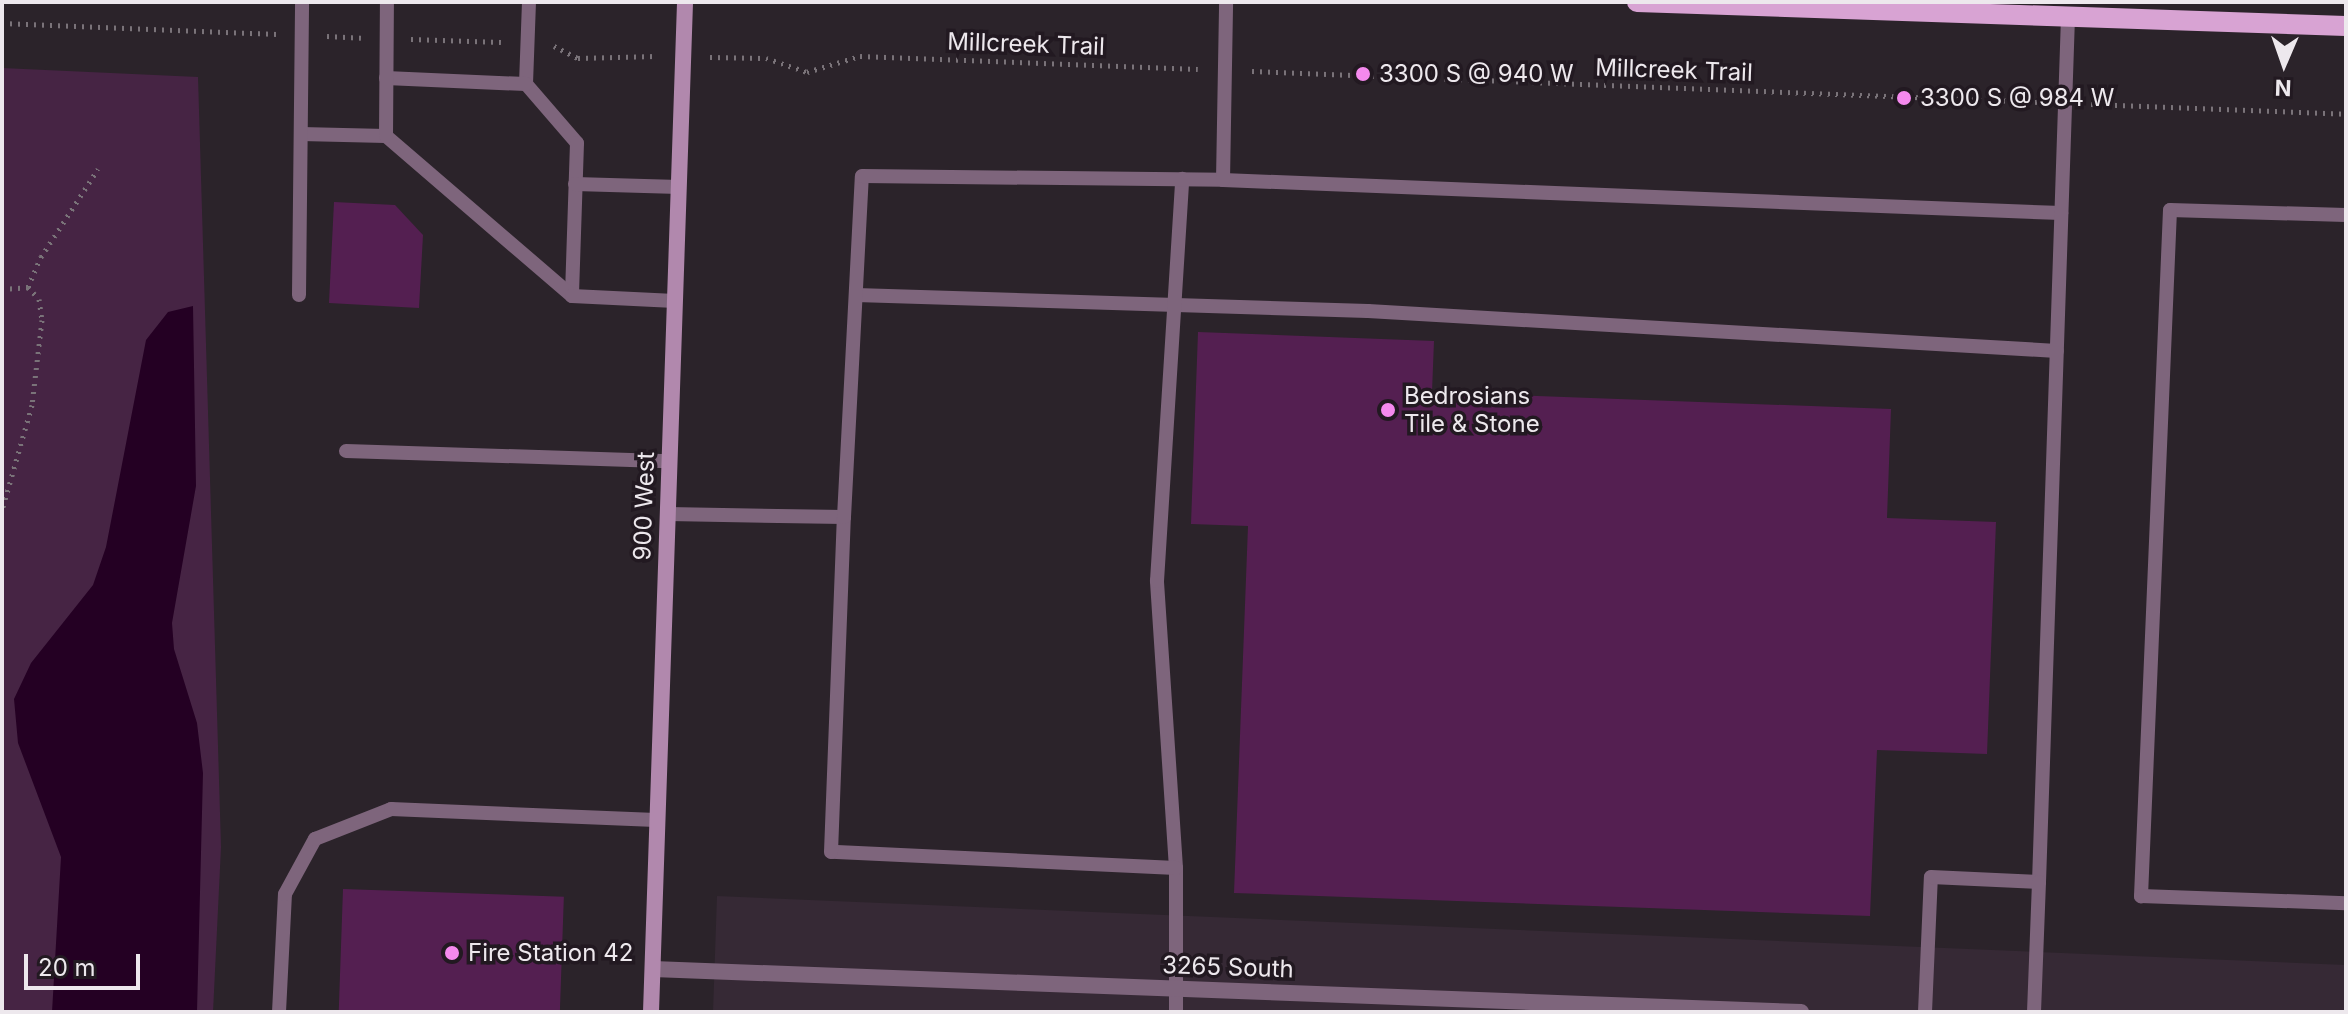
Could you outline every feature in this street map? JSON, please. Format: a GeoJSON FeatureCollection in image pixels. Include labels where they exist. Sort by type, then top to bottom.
{"type":"FeatureCollection","features":[{"type":"Feature","properties":{"kind":"main road","name":"900 West"},"geometry":{"type":"LineString","coordinates":[[651,1012],[685,2]]}},
{"type":"Feature","properties":{"kind":"main road"},"geometry":{"type":"LineString","coordinates":[[1637,2],[2079,12],[2346,26]]}},
{"type":"Feature","properties":{"kind":"street","name":"3265 South"},"geometry":{"type":"LineString","coordinates":[[653,969],[1801,1012]]}},
{"type":"Feature","properties":{"kind":"lane"},"geometry":{"type":"LineString","coordinates":[[299,295],[302,2]]}},
{"type":"Feature","properties":{"kind":"lane"},"geometry":{"type":"LineString","coordinates":[[386,136],[387,2]]}},
{"type":"Feature","properties":{"kind":"lane"},"geometry":{"type":"LineString","coordinates":[[529,2],[526,84],[577,143],[572,296]]}},
{"type":"Feature","properties":{"kind":"lane"},"geometry":{"type":"LineString","coordinates":[[1223,180],[1226,2]]}},
{"type":"Feature","properties":{"kind":"lane"},"geometry":{"type":"LineString","coordinates":[[2034,1012],[2065,103],[2079,12]]}},
{"type":"Feature","properties":{"kind":"lane"},"geometry":{"type":"LineString","coordinates":[[386,78],[526,84]]}},
{"type":"Feature","properties":{"kind":"lane"},"geometry":{"type":"LineString","coordinates":[[301,134],[386,136],[572,296],[675,301]]}},
{"type":"Feature","properties":{"kind":"lane"},"geometry":{"type":"LineString","coordinates":[[1176,868],[831,852],[862,176],[1223,180],[2061,213]]}},
{"type":"Feature","properties":{"kind":"lane"},"geometry":{"type":"LineString","coordinates":[[1176,1012],[1176,868],[1157,581],[1182,179]]}},
{"type":"Feature","properties":{"kind":"lane"},"geometry":{"type":"LineString","coordinates":[[575,184],[679,187]]}},
{"type":"Feature","properties":{"kind":"lane"},"geometry":{"type":"LineString","coordinates":[[2346,215],[2170,210],[2141,896],[2346,903]]}},
{"type":"Feature","properties":{"kind":"lane"},"geometry":{"type":"LineString","coordinates":[[856,295],[1383,312],[2057,351]]}},
{"type":"Feature","properties":{"kind":"lane"},"geometry":{"type":"LineString","coordinates":[[346,451],[669,461]]}},
{"type":"Feature","properties":{"kind":"lane"},"geometry":{"type":"LineString","coordinates":[[668,514],[844,517]]}},
{"type":"Feature","properties":{"kind":"lane"},"geometry":{"type":"LineString","coordinates":[[279,1012],[285,894],[315,839],[391,809],[656,820]]}},
{"type":"Feature","properties":{"kind":"lane"},"geometry":{"type":"LineString","coordinates":[[1925,1012],[1931,877],[2039,882]]}},
{"type":"Feature","properties":{"kind":"path","name":"Millcreek Trail"},"geometry":{"type":"LineString","coordinates":[[766,58],[807,72],[860,56],[2346,114]]}},
{"type":"Feature","properties":{"kind":"path"},"geometry":{"type":"LineString","coordinates":[[1997,92],[1997,101]]}},
{"type":"Feature","properties":{"kind":"path"},"geometry":{"type":"LineString","coordinates":[[28,287],[41,257],[98,169]]}},
{"type":"Feature","properties":{"kind":"path"},"geometry":{"type":"LineString","coordinates":[[2,289],[28,287]]}},
{"type":"Feature","properties":{"kind":"path"},"geometry":{"type":"LineString","coordinates":[[2,510],[22,445],[38,364],[42,320],[39,299],[28,287]]}},
{"type":"Feature","properties":{"kind":"shaded area"},"geometry":{"type":"Polygon","coordinates":[[[2,68],[198,77],[221,847],[213,1012],[2,1012],[2,68]]]}},
{"type":"Feature","properties":{"kind":"shaded area"},"geometry":{"type":"Polygon","coordinates":[[[193,306],[196,486],[172,623],[174,649],[197,723],[203,773],[197,1012],[52,1012],[61,857],[18,743],[14,699],[31,663],[93,585],[106,547],[146,340],[168,312],[193,306]]]}},
{"type":"Feature","properties":{"kind":"shaded area"},"geometry":{"type":"Polygon","coordinates":[[[717,896],[2346,965],[2346,1012],[713,1012],[717,896]]]}},
{"type":"Feature","properties":{"kind":"building"},"geometry":{"type":"Polygon","coordinates":[[[334,202],[395,205],[423,235],[419,308],[329,303],[334,202]]]}},
{"type":"Feature","properties":{"kind":"building"},"geometry":{"type":"Polygon","coordinates":[[[1198,332],[1434,341],[1432,392],[1891,409],[1887,518],[1996,522],[1987,754],[1877,750],[1870,916],[1234,893],[1248,526],[1191,524],[1198,332]]]}},
{"type":"Feature","properties":{"kind":"building","name":"Fire Station 42"},"geometry":{"type":"Polygon","coordinates":[[[343,889],[564,897],[560,1012],[339,1012],[343,889]]]}},
{"type":"Feature","properties":{"kind":"place","name":"3300 S @ 940 W"},"geometry":{"type":"Point","coordinates":[1363,74]}},
{"type":"Feature","properties":{"kind":"place","name":"3300 S @ 984 W"},"geometry":{"type":"Point","coordinates":[1904,98]}},
{"type":"Feature","properties":{"kind":"place","name":"Bedrosians Tile & Stone"},"geometry":{"type":"Point","coordinates":[1388,410]}},
{"type":"Feature","properties":{"kind":"place","name":"Fire Station 42"},"geometry":{"type":"Point","coordinates":[452,953]}}]}
